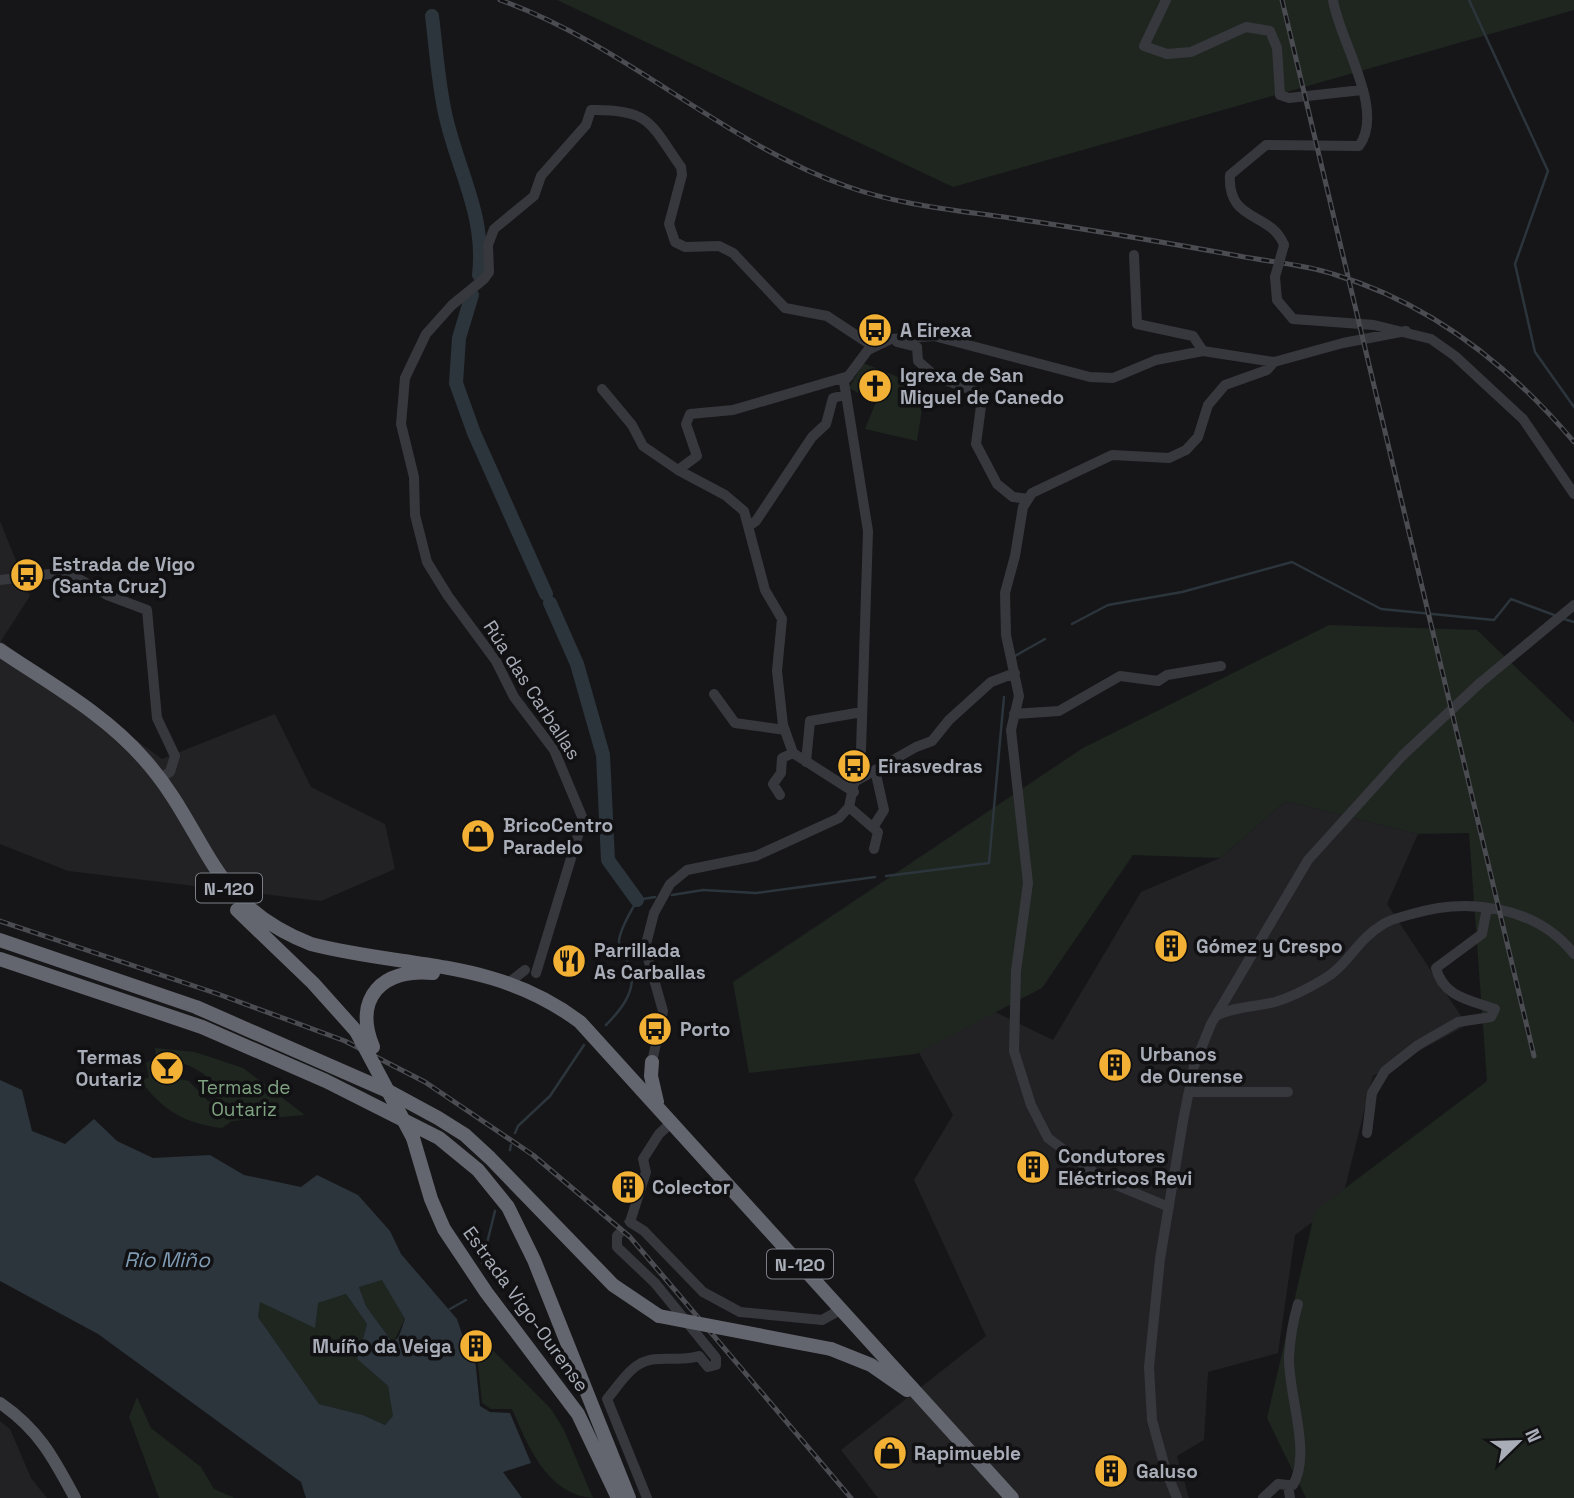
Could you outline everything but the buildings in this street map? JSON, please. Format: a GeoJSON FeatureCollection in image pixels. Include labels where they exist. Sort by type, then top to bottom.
{"type":"FeatureCollection","features":[{"type":"Feature","properties":{"kind":"highway","name":"N-120"},"geometry":{"type":"LineString","coordinates":[[0,650],[105,722],[160,778],[207,858],[235,895],[255,915],[284,933],[336,950],[458,969],[540,995],[580,1021],[631,1074],[1012,1498]]}},
{"type":"Feature","properties":{"kind":"highway","name":"N-120"},"geometry":{"type":"LineString","coordinates":[[0,659],[80,711],[121,744],[160,792],[217,887],[248,923],[313,983],[356,1031],[413,1138]]}},
{"type":"Feature","properties":{"kind":"highway"},"geometry":{"type":"LineString","coordinates":[[0,940],[196,1007],[390,1091],[465,1135],[613,1285],[659,1316],[831,1349],[871,1365],[942,1421]]}},
{"type":"Feature","properties":{"kind":"highway"},"geometry":{"type":"LineString","coordinates":[[0,959],[202,1027],[326,1081],[439,1138],[478,1170],[508,1207],[534,1260],[629,1498]]}},
{"type":"Feature","properties":{"kind":"highway","name":"N-120"},"geometry":{"type":"LineString","coordinates":[[413,1138],[366,1027],[368,1005],[379,986],[393,976],[430,973],[506,984]]}},
{"type":"Feature","properties":{"kind":"highway"},"geometry":{"type":"LineString","coordinates":[[631,1074],[643,1073],[652,1062]]}},
{"type":"Feature","properties":{"kind":"highway"},"geometry":{"type":"LineString","coordinates":[[652,1062],[650,1076],[658,1106]]}},
{"type":"Feature","properties":{"kind":"highway","name":"Estrada Vigo-Ourense"},"geometry":{"type":"LineString","coordinates":[[413,1138],[431,1199],[444,1228],[486,1292],[578,1414],[618,1498]]}},
{"type":"Feature","properties":{"kind":"main road"},"geometry":{"type":"LineString","coordinates":[[0,1403],[22,1418],[45,1443],[75,1498]]}},
{"type":"Feature","properties":{"kind":"street"},"geometry":{"type":"LineString","coordinates":[[1166,0],[1144,46],[1167,54],[1191,52],[1246,27],[1270,32],[1277,48],[1280,94],[1289,98],[1362,90]]}},
{"type":"Feature","properties":{"kind":"street"},"geometry":{"type":"LineString","coordinates":[[1333,0],[1362,90],[1367,111],[1367,136],[1360,146],[1266,145],[1230,175],[1229,192],[1238,206],[1280,234],[1284,245],[1275,277],[1277,300],[1293,318],[1374,325],[1431,339],[1455,356],[1523,419],[1574,494]]}},
{"type":"Feature","properties":{"kind":"street","name":"Rúa das Carballas"},"geometry":{"type":"LineString","coordinates":[[536,973],[583,819],[554,750],[514,697],[496,661],[427,562],[415,515],[413,472],[401,424],[405,378],[426,334],[452,305],[484,279],[489,272],[488,245],[494,229],[534,196],[541,176],[586,125],[591,110],[625,111],[648,120],[681,167],[682,175],[669,224],[675,242],[685,247],[719,246],[733,253],[785,308],[827,317],[874,347]]}},
{"type":"Feature","properties":{"kind":"street"},"geometry":{"type":"LineString","coordinates":[[1134,254],[1137,324],[1193,336],[1203,351]]}},
{"type":"Feature","properties":{"kind":"street"},"geometry":{"type":"LineString","coordinates":[[652,1062],[663,1011],[645,948],[654,913],[670,884],[687,870],[756,856],[839,818],[849,807],[854,792],[861,750],[868,531],[844,382],[869,349],[890,340],[934,336],[1090,377],[1113,378],[1156,359],[1203,351],[1274,362],[1343,343],[1406,331]]}},
{"type":"Feature","properties":{"kind":"street"},"geometry":{"type":"LineString","coordinates":[[890,340],[917,347],[918,361],[934,376],[977,392],[981,406],[976,444],[997,484],[1013,498],[1028,499]]}},
{"type":"Feature","properties":{"kind":"street"},"geometry":{"type":"LineString","coordinates":[[1169,1207],[1104,1180],[1048,1138],[1031,1105],[1014,1051],[1016,971],[1028,883],[1011,730],[1019,696],[1006,635],[1005,593],[1015,556],[1023,507],[1032,493],[1112,455],[1169,458],[1186,450],[1198,437],[1208,405],[1225,385],[1267,370],[1274,362]]}},
{"type":"Feature","properties":{"kind":"street"},"geometry":{"type":"LineString","coordinates":[[678,470],[697,456],[686,425],[690,415],[733,410],[849,376]]}},
{"type":"Feature","properties":{"kind":"street"},"geometry":{"type":"LineString","coordinates":[[602,389],[632,425],[643,446],[678,470],[725,495],[744,511],[750,525],[753,552],[765,590],[782,620],[777,671],[785,730],[793,753],[854,792]]}},
{"type":"Feature","properties":{"kind":"street"},"geometry":{"type":"LineString","coordinates":[[750,525],[756,521],[812,437],[826,424],[833,398],[845,394]]}},
{"type":"Feature","properties":{"kind":"street"},"geometry":{"type":"LineString","coordinates":[[0,580],[67,572],[107,595],[147,610],[157,718],[175,756],[170,772],[160,778]]}},
{"type":"Feature","properties":{"kind":"street"},"geometry":{"type":"LineString","coordinates":[[1177,1498],[1166,1471],[1152,1420],[1149,1367],[1169,1207],[1189,1092],[1194,1066],[1210,1024],[1308,860],[1402,756],[1480,683],[1574,605]]}},
{"type":"Feature","properties":{"kind":"street"},"geometry":{"type":"LineString","coordinates":[[1014,714],[1059,711],[1119,676],[1158,681],[1167,675],[1221,666]]}},
{"type":"Feature","properties":{"kind":"street"},"geometry":{"type":"LineString","coordinates":[[856,781],[916,747],[932,741],[949,720],[991,682],[1015,673]]}},
{"type":"Feature","properties":{"kind":"street"},"geometry":{"type":"LineString","coordinates":[[714,694],[735,723],[785,730]]}},
{"type":"Feature","properties":{"kind":"street"},"geometry":{"type":"LineString","coordinates":[[806,762],[810,721],[862,712]]}},
{"type":"Feature","properties":{"kind":"street"},"geometry":{"type":"LineString","coordinates":[[780,795],[773,784],[781,773],[782,758],[793,753]]}},
{"type":"Feature","properties":{"kind":"street"},"geometry":{"type":"LineString","coordinates":[[874,826],[884,810],[875,770]]}},
{"type":"Feature","properties":{"kind":"street"},"geometry":{"type":"LineString","coordinates":[[849,807],[874,826],[879,838],[874,849]]}},
{"type":"Feature","properties":{"kind":"street"},"geometry":{"type":"LineString","coordinates":[[1217,1016],[1236,1008],[1289,997],[1325,979],[1362,939],[1385,922],[1452,907],[1487,908],[1518,914],[1548,929],[1574,954]]}},
{"type":"Feature","properties":{"kind":"street"},"geometry":{"type":"LineString","coordinates":[[1367,1133],[1372,1093],[1385,1072],[1418,1045],[1458,1022],[1491,1017],[1494,1009],[1458,998],[1439,981],[1436,968],[1482,934],[1487,908]]}},
{"type":"Feature","properties":{"kind":"street"},"geometry":{"type":"LineString","coordinates":[[506,984],[525,970]]}},
{"type":"Feature","properties":{"kind":"street"},"geometry":{"type":"LineString","coordinates":[[1189,1092],[1288,1092]]}},
{"type":"Feature","properties":{"kind":"street"},"geometry":{"type":"LineString","coordinates":[[672,1122],[659,1134],[643,1159],[646,1172],[630,1222],[644,1231],[703,1292],[740,1312],[822,1320],[832,1317],[842,1309]]}},
{"type":"Feature","properties":{"kind":"street"},"geometry":{"type":"LineString","coordinates":[[617,1236],[617,1247],[655,1283],[716,1358],[716,1365],[708,1367],[699,1356],[684,1361],[657,1359],[638,1364],[607,1399],[647,1498]]}},
{"type":"Feature","properties":{"kind":"street"},"geometry":{"type":"LineString","coordinates":[[1263,1498],[1278,1484],[1293,1485],[1300,1474],[1301,1452],[1289,1359],[1298,1304]]}},
{"type":"Feature","properties":{"kind":"street"},"geometry":{"type":"LineString","coordinates":[[1288,1485],[1290,1498]]}},
{"type":"Feature","properties":{"kind":"shaded area"},"geometry":{"type":"Polygon","coordinates":[[[0,521],[30,596],[1,641],[162,759],[275,714],[311,787],[385,824],[395,869],[321,901],[68,871],[0,844],[0,521]]]}},
{"type":"Feature","properties":{"kind":"shaded area"},"geometry":{"type":"Polygon","coordinates":[[[1286,801],[1418,834],[1387,904],[1467,1025],[1373,1076],[1342,1200],[1295,1235],[1278,1353],[1208,1372],[1204,1440],[1177,1456],[1189,1498],[878,1498],[841,1450],[986,1336],[914,1180],[953,1115],[907,1031],[941,986],[1053,1040],[1141,892],[1220,858],[1286,801]]]}},
{"type":"Feature","properties":{"kind":"shaded area"},"geometry":{"type":"Polygon","coordinates":[[[0,1421],[10,1429],[31,1478],[47,1498],[0,1498],[0,1421]]]}},
{"type":"Feature","properties":{"kind":"green space"},"geometry":{"type":"Polygon","coordinates":[[[557,0],[1574,0],[1574,10],[953,187],[557,0]]]}},
{"type":"Feature","properties":{"kind":"green space"},"geometry":{"type":"Polygon","coordinates":[[[863,363],[908,381],[906,387],[924,396],[917,441],[865,429],[876,402],[849,388],[863,363]]]}},
{"type":"Feature","properties":{"kind":"green space"},"geometry":{"type":"Polygon","coordinates":[[[1329,625],[1477,630],[1574,723],[1574,1498],[1306,1498],[1267,1418],[1315,1211],[1487,1081],[1469,833],[1418,834],[1286,801],[1220,858],[1133,855],[1042,988],[916,1054],[749,1073],[733,982],[1083,748],[1329,625]]]}},
{"type":"Feature","properties":{"kind":"green space","name":"Termas de Outariz"},"geometry":{"type":"Polygon","coordinates":[[[155,1048],[195,1052],[243,1068],[305,1115],[232,1121],[222,1128],[186,1119],[167,1108],[141,1081],[149,1077],[146,1063],[156,1058],[155,1048]],[[156,1059],[160,1075],[189,1081],[209,1102],[222,1095],[209,1079],[194,1068],[156,1059]]]}},
{"type":"Feature","properties":{"kind":"green space"},"geometry":{"type":"Polygon","coordinates":[[[383,1279],[405,1319],[393,1343],[366,1306],[359,1287],[383,1279]]]}},
{"type":"Feature","properties":{"kind":"green space"},"geometry":{"type":"Polygon","coordinates":[[[346,1294],[367,1324],[357,1359],[388,1386],[394,1416],[385,1425],[363,1415],[319,1404],[258,1317],[259,1301],[318,1303],[346,1294]]]}},
{"type":"Feature","properties":{"kind":"green space"},"geometry":{"type":"Polygon","coordinates":[[[478,1335],[551,1409],[564,1430],[593,1498],[577,1495],[551,1478],[532,1452],[512,1409],[491,1409],[482,1403],[478,1364],[467,1340],[478,1335]]]}},
{"type":"Feature","properties":{"kind":"green space"},"geometry":{"type":"Polygon","coordinates":[[[137,1397],[151,1428],[201,1467],[214,1489],[235,1498],[159,1498],[129,1417],[137,1397]]]}},
{"type":"Feature","properties":{"kind":"water","name":"Río Miño"},"geometry":{"type":"Polygon","coordinates":[[[0,1080],[22,1090],[32,1131],[65,1144],[94,1119],[117,1141],[153,1158],[210,1155],[244,1175],[301,1187],[317,1175],[358,1195],[390,1231],[401,1254],[457,1319],[465,1343],[475,1359],[480,1406],[490,1412],[510,1413],[531,1463],[503,1472],[522,1498],[306,1498],[301,1482],[98,1334],[0,1281],[0,1080]],[[382,1280],[359,1287],[366,1306],[393,1343],[399,1336],[405,1319],[382,1280]],[[346,1294],[318,1303],[315,1328],[260,1302],[258,1317],[319,1404],[363,1415],[385,1425],[393,1416],[388,1386],[357,1359],[367,1324],[346,1294]]]}},
{"type":"Feature","properties":{"kind":"waterway"},"geometry":{"type":"LineString","coordinates":[[1469,0],[1548,171],[1515,264],[1535,352],[1574,407]]}},
{"type":"Feature","properties":{"kind":"waterway"},"geometry":{"type":"LineString","coordinates":[[432,16],[445,113],[478,232],[479,275]]}},
{"type":"Feature","properties":{"kind":"waterway"},"geometry":{"type":"LineString","coordinates":[[472,295],[459,338],[456,383],[474,433],[546,594]]}},
{"type":"Feature","properties":{"kind":"waterway"},"geometry":{"type":"LineString","coordinates":[[1072,624],[1108,605],[1182,592],[1292,562],[1381,609],[1494,620],[1511,599],[1554,615]]}},
{"type":"Feature","properties":{"kind":"waterway"},"geometry":{"type":"LineString","coordinates":[[550,603],[577,664],[603,755],[608,860],[637,900]]}},
{"type":"Feature","properties":{"kind":"waterway"},"geometry":{"type":"LineString","coordinates":[[1564,619],[1574,622]]}},
{"type":"Feature","properties":{"kind":"waterway"},"geometry":{"type":"LineString","coordinates":[[1015,656],[1045,639]]}},
{"type":"Feature","properties":{"kind":"waterway"},"geometry":{"type":"LineString","coordinates":[[886,876],[989,863],[1004,697]]}},
{"type":"Feature","properties":{"kind":"waterway"},"geometry":{"type":"LineString","coordinates":[[672,895],[703,890],[756,893],[875,877]]}},
{"type":"Feature","properties":{"kind":"waterway"},"geometry":{"type":"LineString","coordinates":[[606,1025],[618,1012],[631,988],[631,970],[619,944],[621,931],[637,900],[655,897]]}},
{"type":"Feature","properties":{"kind":"waterway"},"geometry":{"type":"LineString","coordinates":[[515,1133],[518,1126],[550,1096],[584,1045]]}},
{"type":"Feature","properties":{"kind":"waterway"},"geometry":{"type":"LineString","coordinates":[[510,1150],[511,1145]]}},
{"type":"Feature","properties":{"kind":"waterway"},"geometry":{"type":"LineString","coordinates":[[482,1263],[495,1211]]}},
{"type":"Feature","properties":{"kind":"waterway"},"geometry":{"type":"LineString","coordinates":[[450,1309],[466,1300]]}},
{"type":"Feature","properties":{"kind":"tunnel"},"geometry":{"type":"LineString","coordinates":[[617,1236],[630,1222]]}},
{"type":"Feature","properties":{"kind":"railway"},"geometry":{"type":"LineString","coordinates":[[500,0],[589,41],[757,145],[801,167],[866,193],[927,206],[1298,265],[1369,286],[1403,302],[1466,340],[1523,388],[1574,442]]}},
{"type":"Feature","properties":{"kind":"railway"},"geometry":{"type":"LineString","coordinates":[[1282,0],[1534,1056]]}},
{"type":"Feature","properties":{"kind":"railway"},"geometry":{"type":"LineString","coordinates":[[0,921],[218,994],[345,1041],[425,1082],[533,1155],[630,1237],[851,1498]]}},
{"type":"Feature","properties":{"kind":"place","name":"A Eirexa"},"geometry":{"type":"Point","coordinates":[875,330]}},
{"type":"Feature","properties":{"kind":"place","name":"Igrexa de San Miguel de Canedo"},"geometry":{"type":"Point","coordinates":[875,386]}},
{"type":"Feature","properties":{"kind":"place","name":"Estrada de Vigo (Santa Cruz)"},"geometry":{"type":"Point","coordinates":[27,575]}},
{"type":"Feature","properties":{"kind":"place","name":"Eirasvedras"},"geometry":{"type":"Point","coordinates":[854,766]}},
{"type":"Feature","properties":{"kind":"place","name":"BricoCentro Paradelo"},"geometry":{"type":"Point","coordinates":[478,836]}},
{"type":"Feature","properties":{"kind":"place","name":"Gómez y Crespo"},"geometry":{"type":"Point","coordinates":[1171,946]}},
{"type":"Feature","properties":{"kind":"place","name":"Parrillada As Carballas"},"geometry":{"type":"Point","coordinates":[569,961]}},
{"type":"Feature","properties":{"kind":"place","name":"Porto"},"geometry":{"type":"Point","coordinates":[655,1029]}},
{"type":"Feature","properties":{"kind":"place","name":"Urbanos de Ourense"},"geometry":{"type":"Point","coordinates":[1115,1065]}},
{"type":"Feature","properties":{"kind":"place","name":"Termas Outariz"},"geometry":{"type":"Point","coordinates":[167,1068]}},
{"type":"Feature","properties":{"kind":"place","name":"Condutores Eléctricos Revi"},"geometry":{"type":"Point","coordinates":[1033,1167]}},
{"type":"Feature","properties":{"kind":"place","name":"Colector"},"geometry":{"type":"Point","coordinates":[628,1187]}},
{"type":"Feature","properties":{"kind":"place","name":"Muíño da Veiga"},"geometry":{"type":"Point","coordinates":[476,1346]}},
{"type":"Feature","properties":{"kind":"place","name":"Rapimueble"},"geometry":{"type":"Point","coordinates":[890,1453]}},
{"type":"Feature","properties":{"kind":"place","name":"Galuso"},"geometry":{"type":"Point","coordinates":[1111,1471]}}]}
